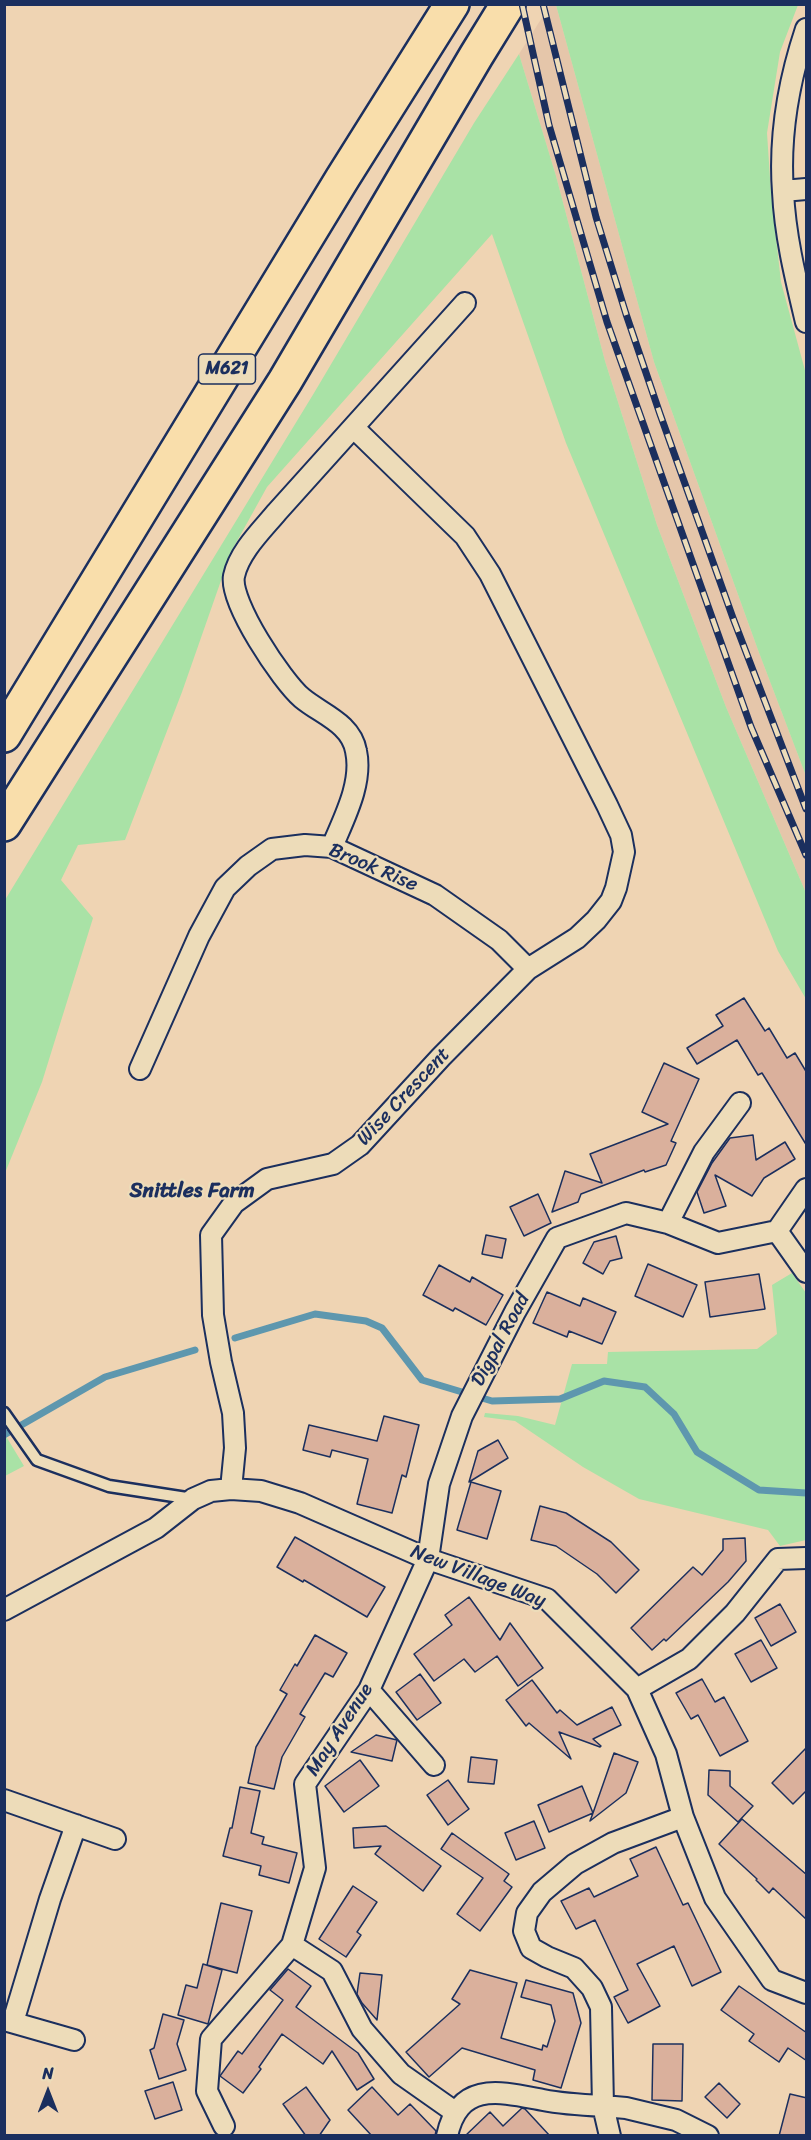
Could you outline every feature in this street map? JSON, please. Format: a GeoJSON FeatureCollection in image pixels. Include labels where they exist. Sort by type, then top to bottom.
{"type":"FeatureCollection","features":[{"type":"Feature","properties":{"kind":"highway","name":"M621"},"geometry":{"type":"LineString","coordinates":[[4,735],[342,179],[452,4]]}},
{"type":"Feature","properties":{"kind":"highway","name":"M621"},"geometry":{"type":"LineString","coordinates":[[4,824],[285,381],[508,4]]}},
{"type":"Feature","properties":{"kind":"street"},"geometry":{"type":"LineString","coordinates":[[807,29],[796,61],[784,134],[783,191],[792,266],[807,322]]}},
{"type":"Feature","properties":{"kind":"street"},"geometry":{"type":"LineString","coordinates":[[783,191],[807,189]]}},
{"type":"Feature","properties":{"kind":"street"},"geometry":{"type":"LineString","coordinates":[[332,847],[355,794],[356,751],[350,736],[343,727],[310,704],[286,682],[242,611],[236,594],[234,578],[241,561],[256,538],[465,303]]}},
{"type":"Feature","properties":{"kind":"street","name":"Wise Crescent"},"geometry":{"type":"LineString","coordinates":[[231,1489],[235,1448],[233,1413],[213,1315],[211,1235],[234,1203],[267,1179],[333,1164],[360,1145],[441,1057],[528,969],[577,938],[596,920],[611,901],[620,875],[624,852],[621,835],[490,574],[465,536],[354,428]]}},
{"type":"Feature","properties":{"kind":"street","name":"Brook Rise"},"geometry":{"type":"LineString","coordinates":[[140,1069],[199,936],[225,888],[248,866],[272,849],[305,845],[332,847],[435,895],[499,940],[528,969]]}},
{"type":"Feature","properties":{"kind":"street"},"geometry":{"type":"LineString","coordinates":[[668,1223],[704,1152],[740,1103]]}},
{"type":"Feature","properties":{"kind":"street"},"geometry":{"type":"LineString","coordinates":[[807,1189],[777,1231],[807,1272]]}},
{"type":"Feature","properties":{"kind":"street","name":"Digpal Road"},"geometry":{"type":"LineString","coordinates":[[428,1560],[439,1484],[462,1416],[557,1238],[626,1213],[668,1223],[718,1243],[777,1231]]}},
{"type":"Feature","properties":{"kind":"street","name":"New Village Way"},"geometry":{"type":"LineString","coordinates":[[4,1610],[156,1528],[193,1499],[211,1491],[231,1489],[261,1491],[300,1503],[428,1560],[547,1599],[637,1689],[666,1754],[683,1817],[715,1898],[772,1980],[807,1993]]}},
{"type":"Feature","properties":{"kind":"street"},"geometry":{"type":"LineString","coordinates":[[637,1689],[688,1659],[735,1612],[778,1559],[807,1558]]}},
{"type":"Feature","properties":{"kind":"street","name":"May Avenue"},"geometry":{"type":"LineString","coordinates":[[224,2126],[207,2091],[211,2039],[292,1945],[315,1868],[305,1784],[369,1690],[428,1560]]}},
{"type":"Feature","properties":{"kind":"street"},"geometry":{"type":"LineString","coordinates":[[369,1690],[434,1765]]}},
{"type":"Feature","properties":{"kind":"street"},"geometry":{"type":"LineString","coordinates":[[4,1800],[115,1839]]}},
{"type":"Feature","properties":{"kind":"street"},"geometry":{"type":"LineString","coordinates":[[610,2136],[603,2106],[601,2007],[592,1988],[574,1968],[531,1948],[524,1931],[527,1913],[542,1892],[575,1864],[613,1843],[683,1817]]}},
{"type":"Feature","properties":{"kind":"street"},"geometry":{"type":"LineString","coordinates":[[74,2040],[9,2021],[76,1825]]}},
{"type":"Feature","properties":{"kind":"street"},"geometry":{"type":"LineString","coordinates":[[292,1945],[332,1971],[362,2029],[401,2074],[455,2112]]}},
{"type":"Feature","properties":{"kind":"street"},"geometry":{"type":"LineString","coordinates":[[447,2136],[455,2112],[468,2098],[485,2092],[510,2093],[568,2104],[626,2108],[676,2120],[708,2136]]}},
{"type":"Feature","properties":{"kind":"lane"},"geometry":{"type":"LineString","coordinates":[[4,1413],[37,1460],[109,1486],[193,1499]]}},
{"type":"Feature","properties":{"kind":"shaded area"},"geometry":{"type":"Polygon","coordinates":[[[550,5],[556,5],[654,362],[806,776],[806,893],[726,707],[657,525],[605,361],[556,176],[519,54],[550,5]]]}},
{"type":"Feature","properties":{"kind":"green space"},"geometry":{"type":"Polygon","coordinates":[[[556,5],[798,5],[780,52],[767,133],[781,282],[806,374],[806,776],[654,362],[556,5]]]}},
{"type":"Feature","properties":{"kind":"green space"},"geometry":{"type":"Polygon","coordinates":[[[519,54],[556,176],[605,361],[657,525],[726,707],[806,893],[806,999],[778,951],[566,443],[492,234],[267,487],[231,552],[182,692],[125,840],[78,845],[61,880],[93,918],[42,1082],[5,1173],[5,900],[314,393],[474,123],[519,54]]]}},
{"type":"Feature","properties":{"kind":"green space"},"geometry":{"type":"Polygon","coordinates":[[[792,1273],[806,1293],[806,1540],[780,1546],[768,1530],[639,1499],[583,1467],[515,1421],[484,1417],[485,1413],[518,1416],[555,1425],[572,1364],[607,1364],[608,1352],[757,1349],[777,1334],[772,1285],[792,1273]]]}},
{"type":"Feature","properties":{"kind":"green space"},"geometry":{"type":"Polygon","coordinates":[[[4,1433],[24,1466],[5,1476],[4,1476],[4,1433]]]}},
{"type":"Feature","properties":{"kind":"building"},"geometry":{"type":"Polygon","coordinates":[[[744,998],[765,1031],[769,1028],[787,1058],[795,1053],[807,1073],[807,1146],[762,1073],[758,1075],[737,1040],[697,1064],[687,1048],[723,1026],[716,1015],[744,998]]]}},
{"type":"Feature","properties":{"kind":"building"},"geometry":{"type":"Polygon","coordinates":[[[664,1063],[699,1079],[671,1141],[676,1143],[666,1165],[645,1172],[644,1170],[581,1194],[578,1202],[552,1212],[565,1171],[602,1183],[590,1154],[668,1124],[642,1112],[664,1063]]]}},
{"type":"Feature","properties":{"kind":"building"},"geometry":{"type":"Polygon","coordinates":[[[753,1135],[756,1160],[785,1142],[795,1159],[764,1178],[752,1196],[715,1175],[726,1206],[704,1213],[697,1192],[712,1163],[730,1138],[753,1135]]]}},
{"type":"Feature","properties":{"kind":"building"},"geometry":{"type":"Polygon","coordinates":[[[538,1194],[551,1223],[524,1236],[510,1207],[538,1194]]]}},
{"type":"Feature","properties":{"kind":"building"},"geometry":{"type":"Polygon","coordinates":[[[486,1235],[506,1239],[502,1258],[482,1254],[486,1235]]]}},
{"type":"Feature","properties":{"kind":"building"},"geometry":{"type":"Polygon","coordinates":[[[616,1236],[622,1258],[610,1261],[603,1274],[583,1263],[594,1242],[616,1236]]]}},
{"type":"Feature","properties":{"kind":"building"},"geometry":{"type":"Polygon","coordinates":[[[648,1264],[697,1285],[683,1317],[635,1296],[648,1264]]]}},
{"type":"Feature","properties":{"kind":"building"},"geometry":{"type":"Polygon","coordinates":[[[439,1265],[470,1282],[472,1277],[503,1295],[486,1325],[455,1308],[453,1311],[423,1295],[439,1265]]]}},
{"type":"Feature","properties":{"kind":"building"},"geometry":{"type":"Polygon","coordinates":[[[759,1274],[765,1309],[710,1317],[705,1282],[759,1274]]]}},
{"type":"Feature","properties":{"kind":"building"},"geometry":{"type":"Polygon","coordinates":[[[547,1292],[580,1306],[583,1298],[616,1312],[602,1344],[569,1331],[567,1337],[533,1323],[547,1292]]]}},
{"type":"Feature","properties":{"kind":"building"},"geometry":{"type":"Polygon","coordinates":[[[384,1416],[419,1425],[406,1477],[402,1475],[392,1513],[357,1504],[368,1459],[332,1450],[330,1457],[303,1450],[309,1425],[377,1441],[384,1416]]]}},
{"type":"Feature","properties":{"kind":"building"},"geometry":{"type":"Polygon","coordinates":[[[498,1440],[508,1458],[469,1482],[478,1451],[498,1440]]]}},
{"type":"Feature","properties":{"kind":"building"},"geometry":{"type":"Polygon","coordinates":[[[471,1482],[501,1491],[487,1539],[457,1530],[471,1482]]]}},
{"type":"Feature","properties":{"kind":"building"},"geometry":{"type":"Polygon","coordinates":[[[540,1506],[566,1513],[611,1542],[639,1570],[616,1593],[597,1574],[556,1546],[531,1540],[540,1506]]]}},
{"type":"Feature","properties":{"kind":"building"},"geometry":{"type":"Polygon","coordinates":[[[295,1537],[385,1587],[367,1617],[277,1567],[295,1537]]]}},
{"type":"Feature","properties":{"kind":"building"},"geometry":{"type":"Polygon","coordinates":[[[745,1538],[746,1561],[728,1582],[666,1641],[664,1639],[652,1650],[631,1628],[693,1567],[702,1575],[723,1550],[723,1539],[745,1538]]]}},
{"type":"Feature","properties":{"kind":"building"},"geometry":{"type":"Polygon","coordinates":[[[469,1597],[500,1640],[510,1623],[543,1668],[518,1686],[497,1656],[475,1672],[464,1659],[434,1681],[414,1654],[452,1625],[445,1615],[469,1597]]]}},
{"type":"Feature","properties":{"kind":"building"},"geometry":{"type":"Polygon","coordinates":[[[780,1604],[796,1632],[771,1646],[755,1618],[780,1604]]]}},
{"type":"Feature","properties":{"kind":"building"},"geometry":{"type":"Polygon","coordinates":[[[315,1635],[347,1653],[333,1677],[325,1673],[300,1714],[305,1717],[282,1757],[274,1789],[248,1783],[256,1747],[287,1694],[280,1690],[315,1635]]]}},
{"type":"Feature","properties":{"kind":"building"},"geometry":{"type":"Polygon","coordinates":[[[761,1640],[777,1668],[751,1682],[735,1654],[761,1640]]]}},
{"type":"Feature","properties":{"kind":"building"},"geometry":{"type":"Polygon","coordinates":[[[420,1674],[441,1703],[417,1720],[396,1692],[420,1674]]]}},
{"type":"Feature","properties":{"kind":"building"},"geometry":{"type":"Polygon","coordinates":[[[702,1679],[715,1702],[724,1697],[748,1741],[720,1756],[698,1715],[691,1719],[676,1693],[702,1679]]]}},
{"type":"Feature","properties":{"kind":"building"},"geometry":{"type":"Polygon","coordinates":[[[532,1680],[557,1713],[560,1710],[577,1725],[612,1707],[621,1725],[593,1739],[600,1747],[559,1732],[571,1759],[529,1723],[526,1726],[506,1700],[532,1680]]]}},
{"type":"Feature","properties":{"kind":"building"},"geometry":{"type":"Polygon","coordinates":[[[376,1735],[397,1740],[392,1761],[351,1752],[376,1735]]]}},
{"type":"Feature","properties":{"kind":"building"},"geometry":{"type":"Polygon","coordinates":[[[807,1747],[807,1790],[793,1804],[772,1783],[807,1747]]]}},
{"type":"Feature","properties":{"kind":"building"},"geometry":{"type":"Polygon","coordinates":[[[614,1753],[638,1762],[626,1793],[590,1821],[614,1753]]]}},
{"type":"Feature","properties":{"kind":"building"},"geometry":{"type":"Polygon","coordinates":[[[471,1757],[497,1760],[494,1784],[468,1782],[471,1757]]]}},
{"type":"Feature","properties":{"kind":"building"},"geometry":{"type":"Polygon","coordinates":[[[360,1760],[379,1786],[344,1812],[325,1786],[360,1760]]]}},
{"type":"Feature","properties":{"kind":"building"},"geometry":{"type":"Polygon","coordinates":[[[709,1770],[730,1771],[730,1786],[753,1806],[738,1822],[708,1795],[709,1770]]]}},
{"type":"Feature","properties":{"kind":"building"},"geometry":{"type":"Polygon","coordinates":[[[448,1780],[469,1809],[448,1825],[427,1795],[448,1780]]]}},
{"type":"Feature","properties":{"kind":"building"},"geometry":{"type":"Polygon","coordinates":[[[582,1786],[593,1813],[549,1832],[538,1805],[582,1786]]]}},
{"type":"Feature","properties":{"kind":"building"},"geometry":{"type":"Polygon","coordinates":[[[240,1787],[260,1791],[251,1833],[264,1837],[262,1844],[297,1853],[289,1883],[259,1875],[261,1866],[223,1856],[230,1828],[232,1828],[240,1787]]]}},
{"type":"Feature","properties":{"kind":"building"},"geometry":{"type":"Polygon","coordinates":[[[742,1819],[807,1875],[807,1920],[773,1888],[769,1893],[719,1844],[742,1819]]]}},
{"type":"Feature","properties":{"kind":"building"},"geometry":{"type":"Polygon","coordinates":[[[534,1821],[545,1848],[516,1860],[505,1833],[534,1821]]]}},
{"type":"Feature","properties":{"kind":"building"},"geometry":{"type":"Polygon","coordinates":[[[386,1826],[441,1866],[423,1891],[375,1854],[381,1846],[354,1848],[353,1828],[386,1826]]]}},
{"type":"Feature","properties":{"kind":"building"},"geometry":{"type":"Polygon","coordinates":[[[452,1833],[509,1874],[504,1881],[512,1887],[480,1931],[457,1914],[483,1878],[441,1849],[452,1833]]]}},
{"type":"Feature","properties":{"kind":"building"},"geometry":{"type":"Polygon","coordinates":[[[656,1847],[683,1905],[688,1903],[721,1972],[692,1986],[674,1946],[637,1964],[660,2006],[628,2023],[614,1997],[628,1990],[595,1920],[576,1929],[561,1901],[589,1888],[594,1897],[638,1876],[630,1859],[656,1847]]]}},
{"type":"Feature","properties":{"kind":"building"},"geometry":{"type":"Polygon","coordinates":[[[353,1886],[377,1902],[357,1932],[361,1935],[346,1957],[319,1939],[353,1886]]]}},
{"type":"Feature","properties":{"kind":"building"},"geometry":{"type":"Polygon","coordinates":[[[221,1903],[252,1911],[237,1973],[207,1965],[221,1903]]]}},
{"type":"Feature","properties":{"kind":"building"},"geometry":{"type":"Polygon","coordinates":[[[203,1964],[222,1970],[208,2024],[178,2015],[186,1985],[197,1988],[203,1964]]]}},
{"type":"Feature","properties":{"kind":"building"},"geometry":{"type":"Polygon","coordinates":[[[288,1969],[311,1986],[296,2007],[358,2053],[374,2079],[357,2090],[332,2051],[323,2064],[282,2034],[243,2093],[220,2076],[238,2051],[242,2054],[283,2000],[270,1990],[288,1969]]]}},
{"type":"Feature","properties":{"kind":"building"},"geometry":{"type":"Polygon","coordinates":[[[470,1970],[517,1983],[501,2038],[542,2050],[543,2045],[547,2047],[555,2021],[551,2005],[521,1997],[526,1980],[573,1993],[581,2023],[561,2088],[533,2080],[535,2070],[462,2048],[429,2077],[406,2052],[460,2004],[452,1999],[470,1970]]]}},
{"type":"Feature","properties":{"kind":"building"},"geometry":{"type":"Polygon","coordinates":[[[360,1973],[382,1975],[377,2020],[357,1994],[360,1973]]]}},
{"type":"Feature","properties":{"kind":"building"},"geometry":{"type":"Polygon","coordinates":[[[739,1986],[807,2033],[807,2061],[788,2048],[779,2062],[749,2041],[754,2034],[721,2010],[739,1986]]]}},
{"type":"Feature","properties":{"kind":"building"},"geometry":{"type":"Polygon","coordinates":[[[163,2014],[184,2020],[177,2044],[186,2070],[159,2079],[150,2050],[154,2048],[163,2014]]]}},
{"type":"Feature","properties":{"kind":"building"},"geometry":{"type":"Polygon","coordinates":[[[653,2044],[683,2044],[682,2101],[652,2100],[653,2044]]]}},
{"type":"Feature","properties":{"kind":"building"},"geometry":{"type":"Polygon","coordinates":[[[173,2082],[182,2110],[155,2119],[145,2091],[173,2082]]]}},
{"type":"Feature","properties":{"kind":"building"},"geometry":{"type":"Polygon","coordinates":[[[719,2083],[740,2104],[727,2118],[705,2097],[719,2083]]]}},
{"type":"Feature","properties":{"kind":"building"},"geometry":{"type":"Polygon","coordinates":[[[306,2087],[330,2120],[319,2136],[306,2136],[283,2104],[306,2087]]]}},
{"type":"Feature","properties":{"kind":"building"},"geometry":{"type":"Polygon","coordinates":[[[372,2087],[398,2115],[410,2104],[436,2131],[435,2136],[372,2136],[348,2110],[372,2087]]]}},
{"type":"Feature","properties":{"kind":"building"},"geometry":{"type":"Polygon","coordinates":[[[790,2094],[807,2098],[807,2136],[779,2136],[790,2094]]]}},
{"type":"Feature","properties":{"kind":"building"},"geometry":{"type":"Polygon","coordinates":[[[522,2108],[550,2136],[465,2136],[490,2112],[503,2126],[522,2108]]]}},
{"type":"Feature","properties":{"kind":"waterway"},"geometry":{"type":"LineString","coordinates":[[235,1338],[315,1314],[366,1321],[382,1328],[422,1380],[492,1401],[560,1399],[604,1381],[645,1387],[674,1414],[697,1452],[759,1490],[806,1493]]}},
{"type":"Feature","properties":{"kind":"waterway"},"geometry":{"type":"LineString","coordinates":[[4,1435],[105,1377],[195,1350]]}},
{"type":"Feature","properties":{"kind":"railway"},"geometry":{"type":"LineString","coordinates":[[522,4],[549,125],[607,322],[751,727],[806,855]]}},
{"type":"Feature","properties":{"kind":"railway"},"geometry":{"type":"LineString","coordinates":[[543,4],[596,217],[626,314],[733,618],[806,809]]}},
{"type":"Feature","properties":{"kind":"district","name":"Snittles Farm"},"geometry":{"type":"Point","coordinates":[192,1192]}}]}
